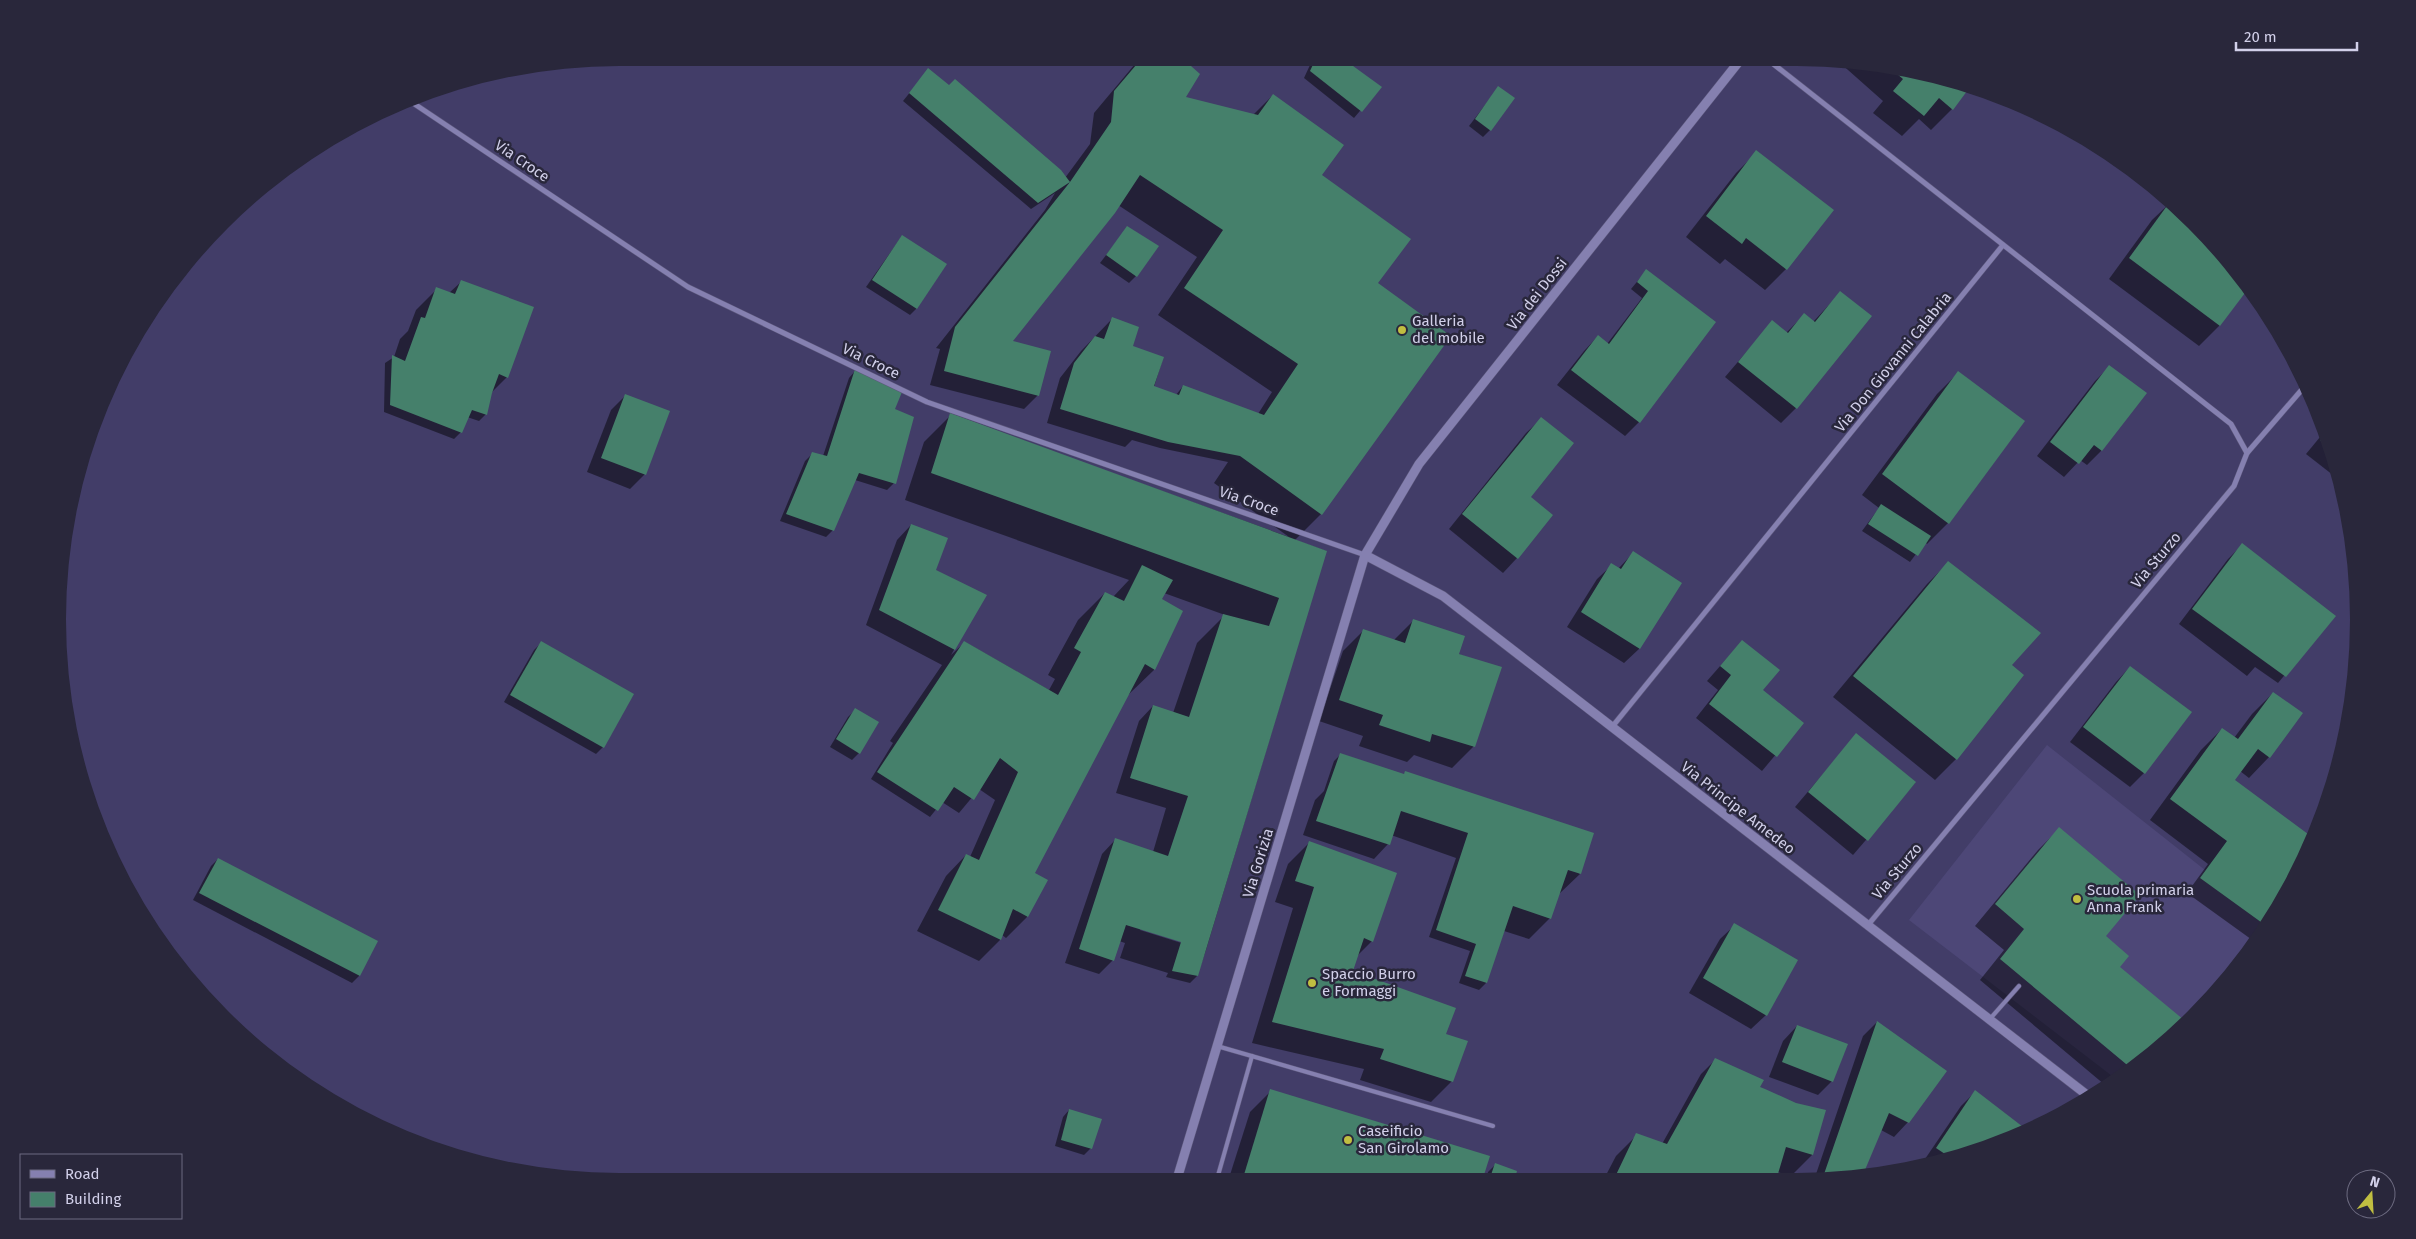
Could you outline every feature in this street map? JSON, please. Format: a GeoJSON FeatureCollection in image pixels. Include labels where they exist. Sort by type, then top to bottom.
{"type":"FeatureCollection","features":[{"type":"Feature","properties":{"kind":"street","name":"Via dei Dossi"},"geometry":{"type":"LineString","coordinates":[[1365,555],[1419,464],[1735,66]]}},
{"type":"Feature","properties":{"kind":"street"},"geometry":{"type":"LineString","coordinates":[[1776,66],[2231,424],[2247,453]]}},
{"type":"Feature","properties":{"kind":"street","name":"Via Croce"},"geometry":{"type":"LineString","coordinates":[[416,105],[688,288],[927,402],[1365,555]]}},
{"type":"Feature","properties":{"kind":"street","name":"Via Don Giovanni Calabria"},"geometry":{"type":"LineString","coordinates":[[1612,728],[2003,245]]}},
{"type":"Feature","properties":{"kind":"street","name":"Via Sturzo"},"geometry":{"type":"LineString","coordinates":[[1867,926],[2234,486],[2247,453],[2300,391]]}},
{"type":"Feature","properties":{"kind":"street","name":"Via Principe Amedeo"},"geometry":{"type":"LineString","coordinates":[[1365,555],[1443,596],[2084,1092]]}},
{"type":"Feature","properties":{"kind":"street","name":"Via Gorizia"},"geometry":{"type":"LineString","coordinates":[[1179,1173],[1365,555]]}},
{"type":"Feature","properties":{"kind":"lane"},"geometry":{"type":"LineString","coordinates":[[1989,1020],[2019,986]]}},
{"type":"Feature","properties":{"kind":"lane"},"geometry":{"type":"LineString","coordinates":[[1217,1046],[1493,1126]]}},
{"type":"Feature","properties":{"kind":"lane"},"geometry":{"type":"LineString","coordinates":[[1218,1173],[1252,1056]]}},
{"type":"Feature","properties":{"kind":"shaded area","name":"Scuola primaria Anna Frank"},"geometry":{"type":"Polygon","coordinates":[[[2047,745],[2205,870],[2200,878],[2260,922],[2235,956],[2188,1011],[2111,1075],[1909,920],[2047,745]]]}},
{"type":"Feature","properties":{"kind":"building"},"geometry":{"type":"Polygon","coordinates":[[[1135,66],[1191,66],[1200,74],[1186,97],[1258,115],[1273,94],[1344,145],[1322,175],[1411,239],[1378,283],[1451,336],[1322,515],[1240,456],[1168,442],[1060,409],[1074,363],[1095,336],[1104,339],[1112,317],[1139,327],[1133,346],[1164,357],[1154,386],[1179,395],[1183,385],[1264,415],[1298,364],[1184,288],[1223,230],[1140,175],[1115,213],[1013,341],[1051,351],[1039,396],[944,371],[955,327],[1070,182],[1111,122],[1114,91],[1135,66]]]}},
{"type":"Feature","properties":{"kind":"building"},"geometry":{"type":"Polygon","coordinates":[[[1312,66],[1353,66],[1382,87],[1362,112],[1310,71],[1312,66]]]}},
{"type":"Feature","properties":{"kind":"building"},"geometry":{"type":"Polygon","coordinates":[[[928,68],[949,85],[955,79],[1061,170],[1070,182],[1038,203],[909,93],[928,68]]]}},
{"type":"Feature","properties":{"kind":"building"},"geometry":{"type":"Polygon","coordinates":[[[1900,76],[1940,85],[1965,93],[1953,110],[1939,98],[1924,116],[1893,91],[1903,79],[1900,76]]]}},
{"type":"Feature","properties":{"kind":"building"},"geometry":{"type":"Polygon","coordinates":[[[1498,86],[1515,98],[1491,131],[1475,119],[1498,86]]]}},
{"type":"Feature","properties":{"kind":"building"},"geometry":{"type":"Polygon","coordinates":[[[1756,150],[1834,210],[1787,270],[1746,238],[1742,244],[1706,216],[1756,150]]]}},
{"type":"Feature","properties":{"kind":"building"},"geometry":{"type":"Polygon","coordinates":[[[2165,208],[2188,228],[2244,295],[2220,326],[2129,258],[2165,208]]]}},
{"type":"Feature","properties":{"kind":"building"},"geometry":{"type":"Polygon","coordinates":[[[1127,226],[1159,246],[1137,277],[1106,255],[1127,226]]]}},
{"type":"Feature","properties":{"kind":"building"},"geometry":{"type":"Polygon","coordinates":[[[902,235],[947,264],[917,309],[872,280],[902,235]]]}},
{"type":"Feature","properties":{"kind":"building"},"geometry":{"type":"Polygon","coordinates":[[[1646,269],[1716,322],[1640,423],[1571,370],[1598,335],[1609,344],[1648,291],[1637,282],[1646,269]]]}},
{"type":"Feature","properties":{"kind":"building"},"geometry":{"type":"Polygon","coordinates":[[[461,280],[534,307],[508,378],[499,374],[487,415],[472,410],[462,433],[390,405],[392,355],[405,361],[421,317],[425,318],[436,287],[455,294],[461,280]]]}},
{"type":"Feature","properties":{"kind":"building"},"geometry":{"type":"Polygon","coordinates":[[[1840,291],[1872,316],[1797,409],[1738,362],[1772,320],[1788,333],[1804,313],[1815,322],[1840,291]]]}},
{"type":"Feature","properties":{"kind":"building"},"geometry":{"type":"Polygon","coordinates":[[[2109,365],[2147,393],[2102,451],[2094,445],[2079,464],[2050,442],[2109,365]]]}},
{"type":"Feature","properties":{"kind":"building"},"geometry":{"type":"Polygon","coordinates":[[[855,369],[902,392],[895,409],[914,417],[896,484],[859,473],[834,531],[786,514],[812,452],[827,456],[855,369]]]}},
{"type":"Feature","properties":{"kind":"building"},"geometry":{"type":"Polygon","coordinates":[[[1958,371],[2025,421],[1949,524],[1882,474],[1958,371]]]}},
{"type":"Feature","properties":{"kind":"building"},"geometry":{"type":"Polygon","coordinates":[[[625,394],[670,411],[646,475],[601,458],[625,394]]]}},
{"type":"Feature","properties":{"kind":"building"},"geometry":{"type":"Polygon","coordinates":[[[950,413],[1327,551],[1198,976],[1172,971],[1181,942],[1126,925],[1114,961],[1079,949],[1115,838],[1168,856],[1188,796],[1130,778],[1153,705],[1189,717],[1223,614],[1269,626],[1279,598],[931,473],[950,413]]]}},
{"type":"Feature","properties":{"kind":"building"},"geometry":{"type":"Polygon","coordinates":[[[1541,417],[1574,443],[1531,497],[1553,515],[1518,559],[1462,514],[1541,417]]]}},
{"type":"Feature","properties":{"kind":"building"},"geometry":{"type":"Polygon","coordinates":[[[1881,504],[1931,536],[1918,556],[1868,524],[1881,504]]]}},
{"type":"Feature","properties":{"kind":"building"},"geometry":{"type":"Polygon","coordinates":[[[911,524],[948,538],[936,570],[987,595],[955,650],[879,610],[911,524]]]}},
{"type":"Feature","properties":{"kind":"building"},"geometry":{"type":"Polygon","coordinates":[[[2242,543],[2336,616],[2286,677],[2192,609],[2242,543]]]}},
{"type":"Feature","properties":{"kind":"building"},"geometry":{"type":"Polygon","coordinates":[[[1633,551],[1682,583],[1640,649],[1581,612],[1611,563],[1621,569],[1633,551]]]}},
{"type":"Feature","properties":{"kind":"building"},"geometry":{"type":"Polygon","coordinates":[[[1948,561],[2041,633],[2012,665],[2024,675],[1957,760],[1853,676],[1948,561]]]}},
{"type":"Feature","properties":{"kind":"building"},"geometry":{"type":"Polygon","coordinates":[[[1142,565],[1173,580],[1162,599],[1183,611],[1155,670],[1145,664],[1035,873],[1048,880],[1028,917],[1013,909],[1001,940],[938,910],[966,854],[979,860],[1018,772],[1000,758],[974,800],[954,787],[938,811],[877,772],[964,641],[1058,695],[1081,652],[1074,648],[1105,592],[1124,601],[1142,565]]]}},
{"type":"Feature","properties":{"kind":"building"},"geometry":{"type":"Polygon","coordinates":[[[1413,619],[1465,636],[1459,654],[1502,667],[1475,747],[1432,734],[1430,742],[1379,725],[1383,715],[1339,700],[1363,629],[1405,643],[1413,619]]]}},
{"type":"Feature","properties":{"kind":"building"},"geometry":{"type":"Polygon","coordinates":[[[1742,640],[1780,670],[1763,690],[1804,723],[1777,757],[1709,704],[1731,675],[1720,666],[1742,640]]]}},
{"type":"Feature","properties":{"kind":"building"},"geometry":{"type":"Polygon","coordinates":[[[541,641],[634,694],[604,748],[510,695],[541,641]]]}},
{"type":"Feature","properties":{"kind":"building"},"geometry":{"type":"Polygon","coordinates":[[[2130,666],[2192,712],[2145,774],[2083,727],[2130,666]]]}},
{"type":"Feature","properties":{"kind":"building"},"geometry":{"type":"Polygon","coordinates":[[[2273,692],[2303,713],[2270,758],[2258,749],[2235,780],[2307,833],[2293,864],[2260,922],[2200,878],[2227,841],[2170,799],[2222,728],[2238,739],[2273,692]]]}},
{"type":"Feature","properties":{"kind":"building"},"geometry":{"type":"Polygon","coordinates":[[[855,708],[879,722],[860,754],[836,739],[855,708]]]}},
{"type":"Feature","properties":{"kind":"building"},"geometry":{"type":"Polygon","coordinates":[[[1856,733],[1916,782],[1868,841],[1808,792],[1856,733]]]}},
{"type":"Feature","properties":{"kind":"building"},"geometry":{"type":"Polygon","coordinates":[[[1340,753],[1404,774],[1405,771],[1594,833],[1581,874],[1568,870],[1551,919],[1513,906],[1487,983],[1465,976],[1476,944],[1436,930],[1468,833],[1401,811],[1390,845],[1316,821],[1340,753]]]}},
{"type":"Feature","properties":{"kind":"building"},"geometry":{"type":"Polygon","coordinates":[[[2059,827],[2140,895],[2106,936],[2129,956],[2120,967],[2181,1017],[2126,1064],[2000,959],[2024,929],[1995,904],[2059,827]]]}},
{"type":"Feature","properties":{"kind":"building"},"geometry":{"type":"Polygon","coordinates":[[[1309,841],[1397,873],[1373,942],[1364,938],[1353,971],[1456,1008],[1446,1034],[1468,1041],[1453,1082],[1380,1059],[1384,1049],[1272,1022],[1314,887],[1295,881],[1309,841]]]}},
{"type":"Feature","properties":{"kind":"building"},"geometry":{"type":"Polygon","coordinates":[[[218,858],[378,941],[360,976],[199,893],[218,858]]]}},
{"type":"Feature","properties":{"kind":"building"},"geometry":{"type":"Polygon","coordinates":[[[1734,923],[1798,960],[1767,1016],[1703,978],[1734,923]]]}},
{"type":"Feature","properties":{"kind":"building"},"geometry":{"type":"Polygon","coordinates":[[[1877,1021],[1947,1071],[1909,1123],[1889,1113],[1866,1168],[1825,1172],[1877,1021]]]}},
{"type":"Feature","properties":{"kind":"building"},"geometry":{"type":"Polygon","coordinates":[[[1797,1025],[1848,1044],[1833,1082],[1782,1062],[1797,1025]]]}},
{"type":"Feature","properties":{"kind":"building"},"geometry":{"type":"Polygon","coordinates":[[[1715,1058],[1764,1080],[1760,1087],[1796,1103],[1826,1110],[1813,1155],[1786,1147],[1778,1173],[1617,1173],[1636,1133],[1667,1144],[1715,1058]]]}},
{"type":"Feature","properties":{"kind":"building","name":"Caseificio San Girolamo"},"geometry":{"type":"Polygon","coordinates":[[[1270,1089],[1490,1156],[1485,1173],[1245,1173],[1270,1089]]]}},
{"type":"Feature","properties":{"kind":"building"},"geometry":{"type":"Polygon","coordinates":[[[1975,1090],[2021,1125],[1943,1153],[1936,1148],[1975,1090]]]}},
{"type":"Feature","properties":{"kind":"building"},"geometry":{"type":"Polygon","coordinates":[[[1069,1109],[1102,1119],[1092,1149],[1061,1140],[1069,1109]]]}},
{"type":"Feature","properties":{"kind":"building"},"geometry":{"type":"Polygon","coordinates":[[[1495,1163],[1517,1171],[1516,1173],[1492,1173],[1495,1163]]]}},
{"type":"Feature","properties":{"kind":"place","name":"Galleria del mobile"},"geometry":{"type":"Point","coordinates":[1402,330]}},
{"type":"Feature","properties":{"kind":"place","name":"Scuola primaria Anna Frank"},"geometry":{"type":"Point","coordinates":[2077,899]}},
{"type":"Feature","properties":{"kind":"place","name":"Spaccio Burro e Formaggi"},"geometry":{"type":"Point","coordinates":[1312,983]}},
{"type":"Feature","properties":{"kind":"place","name":"Caseificio San Girolamo"},"geometry":{"type":"Point","coordinates":[1348,1140]}}]}
